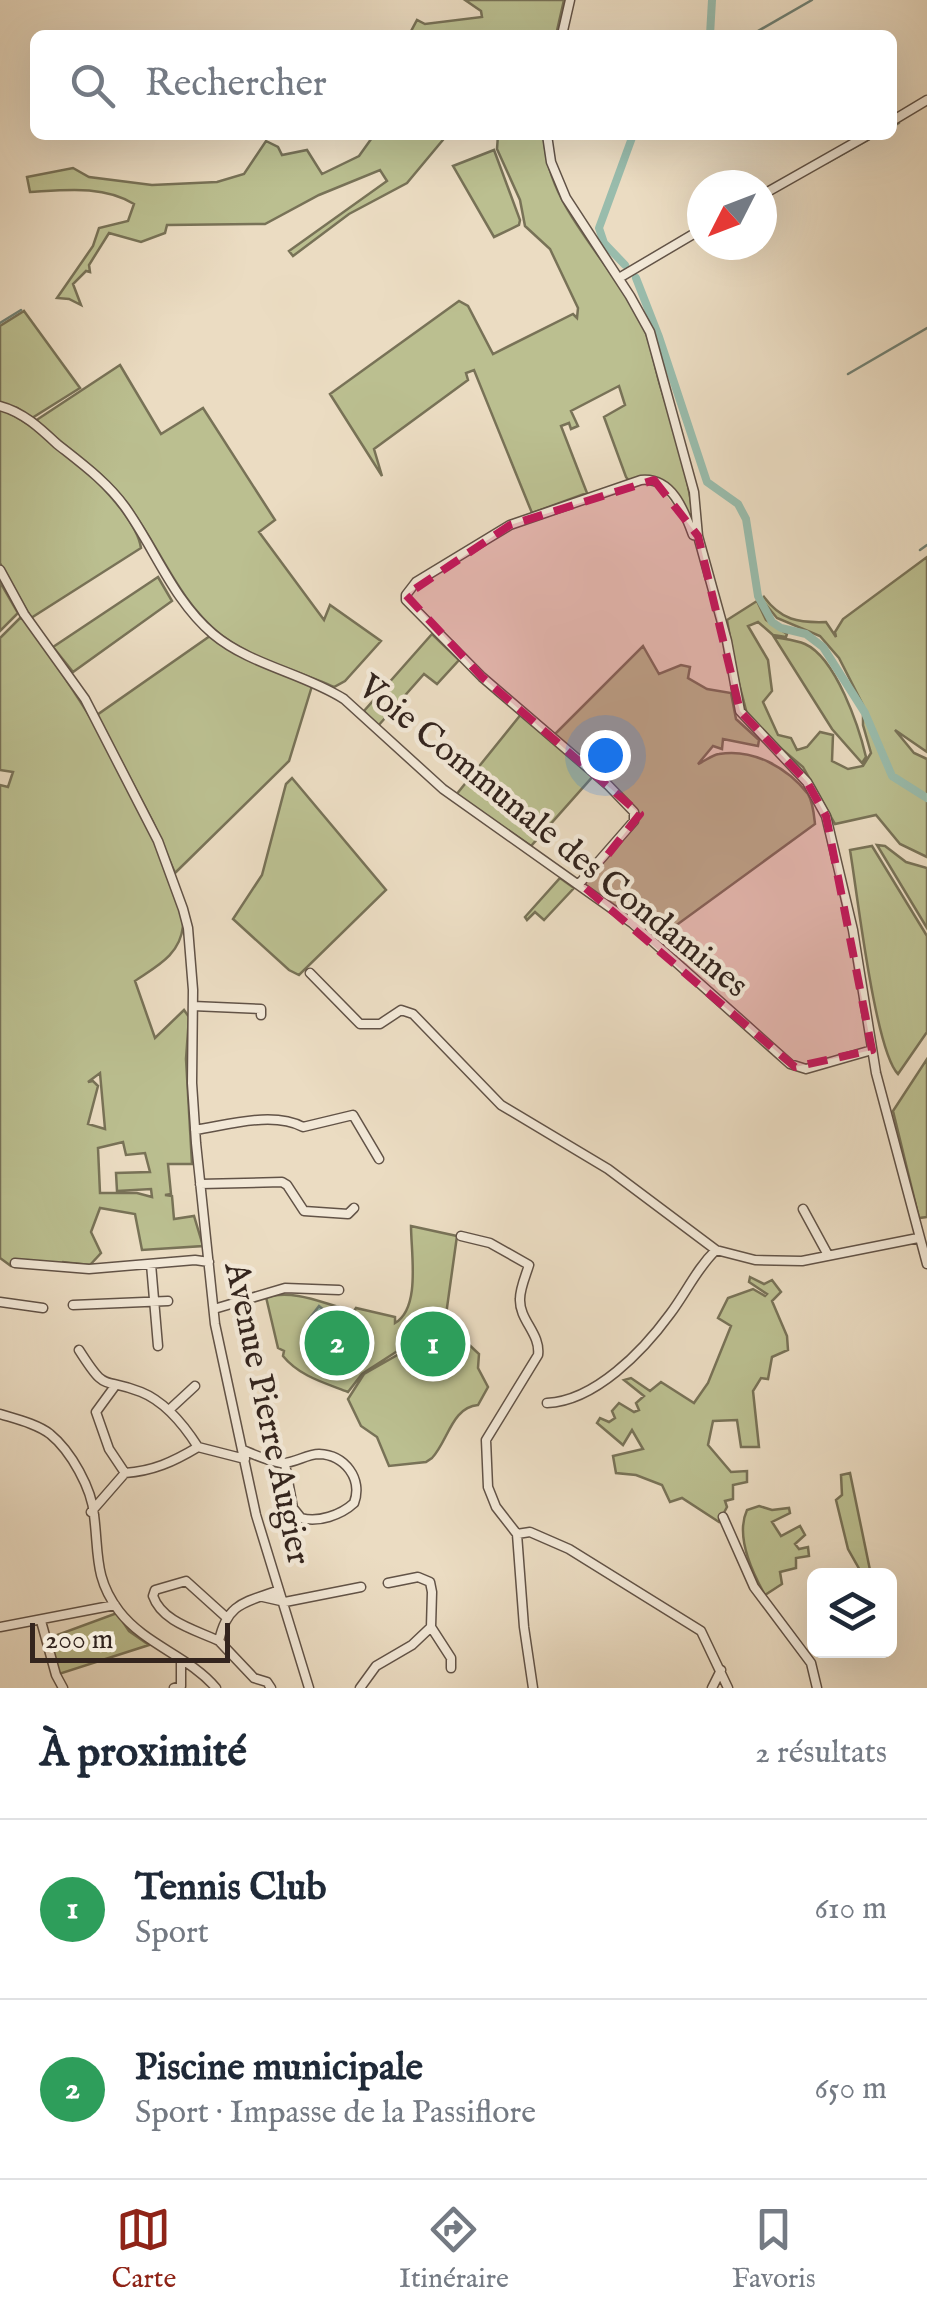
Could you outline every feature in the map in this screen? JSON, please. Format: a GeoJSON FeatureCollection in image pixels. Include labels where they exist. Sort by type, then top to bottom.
{"type":"FeatureCollection","features":[{"type":"Feature","properties":{"kind":"street"},"geometry":{"type":"LineString","coordinates":[[563,30],[570,0]]}},
{"type":"Feature","properties":{"kind":"street"},"geometry":{"type":"LineString","coordinates":[[897,118],[927,100]]}},
{"type":"Feature","properties":{"kind":"street"},"geometry":{"type":"LineString","coordinates":[[548,140],[551,162],[566,198],[650,332],[694,492],[698,536],[740,711],[807,782],[826,816],[853,930],[872,1050],[927,1264]]}},
{"type":"Feature","properties":{"kind":"street"},"geometry":{"type":"LineString","coordinates":[[777,187],[859,140]]}},
{"type":"Feature","properties":{"kind":"street"},"geometry":{"type":"LineString","coordinates":[[619,278],[687,239]]}},
{"type":"Feature","properties":{"kind":"street","name":"Voie Communale des Condamines"},"geometry":{"type":"LineString","coordinates":[[0,406],[25,416],[111,490],[134,520],[181,599],[212,634],[247,655],[344,699],[443,788],[632,923],[795,1067],[812,1068],[872,1050]]}},
{"type":"Feature","properties":{"kind":"street"},"geometry":{"type":"LineString","coordinates":[[579,884],[634,821],[634,812],[442,639],[406,600],[406,595],[416,582],[510,525],[641,480],[654,480],[665,486],[684,508],[693,535],[698,536]]}},
{"type":"Feature","properties":{"kind":"street","name":"Avenue Pierre Augier"},"geometry":{"type":"LineString","coordinates":[[0,570],[24,614],[77,686],[133,788],[176,887],[188,928],[195,1130],[214,1309],[256,1515],[309,1688]]}},
{"type":"Feature","properties":{"kind":"street"},"geometry":{"type":"LineString","coordinates":[[310,973],[360,1024],[380,1024],[400,1010],[413,1014],[500,1105],[608,1168],[716,1250],[778,1262],[802,1262],[918,1238]]}},
{"type":"Feature","properties":{"kind":"street"},"geometry":{"type":"LineString","coordinates":[[192,1006],[261,1008],[261,1015]]}},
{"type":"Feature","properties":{"kind":"street"},"geometry":{"type":"LineString","coordinates":[[195,1130],[265,1119],[298,1123],[302,1127],[353,1114],[380,1159]]}},
{"type":"Feature","properties":{"kind":"street"},"geometry":{"type":"LineString","coordinates":[[200,1184],[282,1182],[304,1211],[348,1214],[354,1208]]}},
{"type":"Feature","properties":{"kind":"street"},"geometry":{"type":"LineString","coordinates":[[803,1208],[828,1255]]}},
{"type":"Feature","properties":{"kind":"street"},"geometry":{"type":"LineString","coordinates":[[462,1236],[490,1244],[529,1265],[520,1299],[522,1312],[539,1346],[538,1355],[486,1440],[488,1488],[496,1507],[518,1534],[533,1688]]}},
{"type":"Feature","properties":{"kind":"street"},"geometry":{"type":"LineString","coordinates":[[547,1403],[588,1390],[611,1375],[670,1315],[716,1250]]}},
{"type":"Feature","properties":{"kind":"street"},"geometry":{"type":"LineString","coordinates":[[15,1264],[89,1268],[208,1262]]}},
{"type":"Feature","properties":{"kind":"street"},"geometry":{"type":"LineString","coordinates":[[151,1264],[158,1346]]}},
{"type":"Feature","properties":{"kind":"street"},"geometry":{"type":"LineString","coordinates":[[214,1309],[285,1288],[339,1290]]}},
{"type":"Feature","properties":{"kind":"street"},"geometry":{"type":"LineString","coordinates":[[73,1305],[168,1300]]}},
{"type":"Feature","properties":{"kind":"street"},"geometry":{"type":"LineString","coordinates":[[0,1302],[43,1308]]}},
{"type":"Feature","properties":{"kind":"street"},"geometry":{"type":"LineString","coordinates":[[78,1350],[96,1378],[142,1392],[169,1410],[198,1447],[286,1464],[317,1454],[334,1458],[354,1476],[358,1486],[354,1503],[342,1512],[320,1519],[301,1518],[293,1508],[286,1464]]}},
{"type":"Feature","properties":{"kind":"street"},"geometry":{"type":"LineString","coordinates":[[115,1386],[96,1412],[109,1449],[124,1474]]}},
{"type":"Feature","properties":{"kind":"street"},"geometry":{"type":"LineString","coordinates":[[169,1410],[194,1386]]}},
{"type":"Feature","properties":{"kind":"street"},"geometry":{"type":"LineString","coordinates":[[0,1414],[50,1434],[80,1475],[92,1511],[99,1576],[131,1626],[205,1675],[216,1688]]}},
{"type":"Feature","properties":{"kind":"street"},"geometry":{"type":"LineString","coordinates":[[92,1511],[124,1474],[160,1467],[198,1447]]}},
{"type":"Feature","properties":{"kind":"street"},"geometry":{"type":"LineString","coordinates":[[722,1517],[754,1587],[811,1663],[817,1688]]}},
{"type":"Feature","properties":{"kind":"street"},"geometry":{"type":"LineString","coordinates":[[518,1534],[530,1532],[570,1549],[682,1617],[701,1631],[728,1688]]}},
{"type":"Feature","properties":{"kind":"street"},"geometry":{"type":"LineString","coordinates":[[388,1583],[418,1576],[430,1582],[431,1628],[452,1658],[450,1668]]}},
{"type":"Feature","properties":{"kind":"street"},"geometry":{"type":"LineString","coordinates":[[227,1618],[186,1581],[155,1590],[158,1608],[168,1617],[219,1640],[254,1678],[272,1688]]}},
{"type":"Feature","properties":{"kind":"street"},"geometry":{"type":"LineString","coordinates":[[262,1596],[285,1602],[361,1587]]}},
{"type":"Feature","properties":{"kind":"street"},"geometry":{"type":"LineString","coordinates":[[219,1640],[222,1622],[238,1604],[279,1590]]}},
{"type":"Feature","properties":{"kind":"street"},"geometry":{"type":"LineString","coordinates":[[0,1628],[115,1605]]}},
{"type":"Feature","properties":{"kind":"street"},"geometry":{"type":"LineString","coordinates":[[40,1621],[56,1675],[64,1688]]}},
{"type":"Feature","properties":{"kind":"street"},"geometry":{"type":"LineString","coordinates":[[360,1688],[376,1666],[431,1628]]}},
{"type":"Feature","properties":{"kind":"street"},"geometry":{"type":"LineString","coordinates":[[174,1688],[182,1686],[181,1660]]}},
{"type":"Feature","properties":{"kind":"street"},"geometry":{"type":"LineString","coordinates":[[712,1688],[720,1670]]}},
{"type":"Feature","properties":{"kind":"highlighted area"},"geometry":{"type":"Polygon","coordinates":[[[654,480],[698,536],[740,711],[807,782],[826,816],[872,1050],[795,1067],[583,886],[640,814],[482,677],[406,595],[510,525],[654,480]]]}},
{"type":"Feature","properties":{"kind":"shaded area"},"geometry":{"type":"Polygon","coordinates":[[[465,0],[564,0],[557,30],[412,30],[417,20],[425,24],[482,17],[481,11],[465,0]]]}},
{"type":"Feature","properties":{"kind":"shaded area"},"geometry":{"type":"Polygon","coordinates":[[[370,140],[443,140],[407,183],[349,214],[293,256],[289,251],[387,181],[380,170],[319,195],[265,224],[167,225],[165,233],[141,242],[109,233],[89,265],[90,272],[86,271],[73,284],[81,305],[57,298],[93,246],[99,228],[128,221],[134,204],[97,191],[30,192],[27,177],[73,168],[89,177],[152,185],[217,182],[244,174],[266,141],[278,147],[282,155],[307,150],[322,174],[359,156],[370,140]]]}},
{"type":"Feature","properties":{"kind":"shaded area"},"geometry":{"type":"Polygon","coordinates":[[[498,140],[545,140],[548,163],[570,214],[634,308],[648,339],[681,456],[694,528],[663,483],[643,478],[629,481],[626,477],[604,417],[625,405],[619,386],[571,411],[578,426],[561,426],[587,493],[532,513],[474,370],[466,373],[468,380],[374,449],[382,476],[330,394],[459,301],[468,306],[493,354],[573,314],[577,318],[578,308],[550,249],[525,226],[520,200],[497,149],[498,140]]]}},
{"type":"Feature","properties":{"kind":"shaded area"},"geometry":{"type":"Polygon","coordinates":[[[494,150],[520,220],[519,225],[494,237],[453,166],[494,150]]]}},
{"type":"Feature","properties":{"kind":"shaded area"},"geometry":{"type":"Polygon","coordinates":[[[24,311],[80,388],[32,418],[0,403],[0,326],[24,311]]]}},
{"type":"Feature","properties":{"kind":"shaded area"},"geometry":{"type":"Polygon","coordinates":[[[120,365],[161,434],[203,408],[275,520],[259,532],[324,620],[330,605],[381,641],[345,681],[334,687],[261,658],[221,635],[191,604],[114,487],[35,421],[120,365]]]}},
{"type":"Feature","properties":{"kind":"shaded area"},"geometry":{"type":"Polygon","coordinates":[[[0,409],[38,431],[83,468],[122,510],[141,548],[31,618],[0,563],[0,409]]]}},
{"type":"Feature","properties":{"kind":"shaded area"},"geometry":{"type":"Polygon","coordinates":[[[927,557],[927,752],[895,730],[914,753],[927,759],[927,857],[900,844],[876,815],[835,824],[803,767],[747,714],[727,620],[757,601],[766,620],[787,634],[773,635],[758,622],[748,626],[768,660],[772,691],[763,702],[778,735],[791,738],[797,750],[807,747],[820,732],[833,735],[832,761],[848,769],[863,766],[871,753],[863,725],[863,705],[839,658],[820,636],[777,618],[762,600],[764,597],[777,611],[791,618],[826,622],[836,637],[843,619],[927,557]]]}},
{"type":"Feature","properties":{"kind":"shaded area"},"geometry":{"type":"Polygon","coordinates":[[[158,577],[172,601],[73,672],[53,647],[158,577]]]}},
{"type":"Feature","properties":{"kind":"shaded area"},"geometry":{"type":"Polygon","coordinates":[[[0,582],[18,613],[0,631],[0,582]]]}},
{"type":"Feature","properties":{"kind":"shaded area"},"geometry":{"type":"Polygon","coordinates":[[[20,618],[25,620],[69,683],[145,817],[180,907],[183,926],[177,945],[166,959],[135,981],[155,1038],[184,1010],[189,1017],[186,1059],[192,1164],[168,1164],[171,1194],[165,1195],[172,1196],[174,1219],[194,1216],[203,1246],[142,1250],[135,1214],[100,1208],[91,1232],[101,1253],[90,1265],[63,1262],[57,1270],[11,1266],[0,1258],[0,785],[8,787],[13,772],[0,770],[0,638],[20,618]],[[100,1073],[88,1082],[98,1086],[88,1124],[105,1129],[100,1073]],[[123,1142],[98,1148],[100,1193],[152,1197],[151,1189],[117,1191],[116,1173],[150,1172],[145,1153],[126,1155],[123,1142]]]}},
{"type":"Feature","properties":{"kind":"shaded area"},"geometry":{"type":"Polygon","coordinates":[[[432,634],[459,660],[437,684],[424,674],[378,726],[364,711],[432,634]]]}},
{"type":"Feature","properties":{"kind":"shaded area"},"geometry":{"type":"Polygon","coordinates":[[[210,636],[312,686],[289,761],[175,873],[97,715],[210,636]]]}},
{"type":"Feature","properties":{"kind":"shaded area"},"geometry":{"type":"Polygon","coordinates":[[[774,637],[805,644],[827,663],[858,729],[866,757],[862,763],[832,729],[774,637]]]}},
{"type":"Feature","properties":{"kind":"shaded area"},"geometry":{"type":"Polygon","coordinates":[[[643,646],[659,674],[681,665],[690,667],[688,678],[707,689],[731,693],[736,719],[759,740],[758,746],[723,739],[722,749],[713,746],[698,764],[716,755],[732,753],[769,762],[808,794],[815,824],[656,940],[585,885],[641,815],[554,735],[643,646]]]}},
{"type":"Feature","properties":{"kind":"shaded area"},"geometry":{"type":"Polygon","coordinates":[[[522,713],[594,775],[531,846],[456,795],[522,713]]]}},
{"type":"Feature","properties":{"kind":"shaded area"},"geometry":{"type":"Polygon","coordinates":[[[292,778],[386,890],[299,975],[233,919],[262,875],[286,784],[292,778]]]}},
{"type":"Feature","properties":{"kind":"shaded area"},"geometry":{"type":"Polygon","coordinates":[[[877,845],[885,846],[906,862],[927,868],[927,928],[877,845]]]}},
{"type":"Feature","properties":{"kind":"shaded area"},"geometry":{"type":"Polygon","coordinates":[[[872,846],[927,936],[927,1032],[898,1074],[882,1035],[875,1004],[850,850],[872,846]]]}},
{"type":"Feature","properties":{"kind":"shaded area"},"geometry":{"type":"Polygon","coordinates":[[[560,878],[574,888],[544,920],[535,912],[527,920],[525,917],[560,878]]]}},
{"type":"Feature","properties":{"kind":"shaded area"},"geometry":{"type":"Polygon","coordinates":[[[927,1059],[927,1217],[919,1218],[893,1111],[927,1059]]]}},
{"type":"Feature","properties":{"kind":"shaded area"},"geometry":{"type":"Polygon","coordinates":[[[411,1226],[457,1236],[445,1322],[479,1354],[478,1368],[488,1387],[478,1405],[456,1418],[432,1458],[389,1466],[377,1437],[361,1426],[348,1399],[364,1374],[399,1354],[399,1350],[362,1374],[348,1392],[322,1382],[297,1369],[283,1356],[266,1297],[300,1296],[395,1317],[395,1323],[403,1316],[411,1293],[411,1226]]]}},
{"type":"Feature","properties":{"kind":"shaded area"},"geometry":{"type":"Polygon","coordinates":[[[750,1277],[764,1284],[772,1280],[781,1292],[772,1301],[787,1336],[788,1350],[772,1357],[768,1379],[761,1378],[753,1391],[759,1447],[741,1447],[737,1420],[713,1421],[708,1445],[731,1472],[747,1471],[747,1482],[733,1485],[733,1499],[725,1501],[727,1507],[719,1522],[682,1498],[670,1502],[662,1485],[636,1475],[616,1473],[613,1456],[643,1449],[632,1430],[623,1445],[597,1423],[600,1418],[609,1422],[615,1418],[612,1411],[619,1403],[634,1412],[639,1410],[636,1403],[644,1396],[624,1380],[631,1378],[650,1391],[661,1382],[694,1403],[708,1383],[731,1326],[718,1318],[728,1298],[753,1289],[767,1294],[749,1282],[750,1277]]]}},
{"type":"Feature","properties":{"kind":"shaded area"},"geometry":{"type":"Polygon","coordinates":[[[319,1306],[339,1322],[329,1335],[309,1319],[319,1306]]]}},
{"type":"Feature","properties":{"kind":"shaded area"},"geometry":{"type":"Polygon","coordinates":[[[850,1473],[870,1568],[859,1568],[848,1549],[836,1500],[842,1495],[841,1475],[850,1473]]]}},
{"type":"Feature","properties":{"kind":"shaded area"},"geometry":{"type":"Polygon","coordinates":[[[759,1506],[772,1510],[789,1508],[790,1513],[772,1522],[781,1536],[800,1526],[805,1535],[795,1544],[799,1549],[808,1547],[809,1556],[796,1558],[796,1568],[780,1572],[782,1584],[765,1595],[750,1565],[743,1531],[747,1510],[759,1506]]]}},
{"type":"Feature","properties":{"kind":"shaded area"},"geometry":{"type":"Polygon","coordinates":[[[117,1613],[129,1631],[149,1645],[59,1674],[49,1638],[117,1613]]]}},
{"type":"Feature","properties":{"kind":"waterway"},"geometry":{"type":"LineString","coordinates":[[710,30],[712,0]]}},
{"type":"Feature","properties":{"kind":"waterway"},"geometry":{"type":"LineString","coordinates":[[760,30],[812,0]]}},
{"type":"Feature","properties":{"kind":"waterway"},"geometry":{"type":"LineString","coordinates":[[625,265],[604,243],[599,228],[631,140]]}},
{"type":"Feature","properties":{"kind":"waterway"},"geometry":{"type":"LineString","coordinates":[[827,163],[868,140]]}},
{"type":"Feature","properties":{"kind":"waterway"},"geometry":{"type":"LineString","coordinates":[[636,278],[707,482],[738,504],[746,519],[758,596],[772,622],[806,634],[823,647],[865,713],[892,776],[927,798]]}},
{"type":"Feature","properties":{"kind":"waterway"},"geometry":{"type":"LineString","coordinates":[[0,323],[21,310]]}},
{"type":"Feature","properties":{"kind":"waterway"},"geometry":{"type":"LineString","coordinates":[[848,374],[927,328]]}},
{"type":"Feature","properties":{"kind":"waterway"},"geometry":{"type":"LineString","coordinates":[[920,550],[927,545]]}},
{"type":"Feature","properties":{"kind":"place","name":"Piscine municipale"},"geometry":{"type":"Point","coordinates":[337,1343]}},
{"type":"Feature","properties":{"kind":"place","name":"Tennis Club"},"geometry":{"type":"Point","coordinates":[433,1344]}}]}
